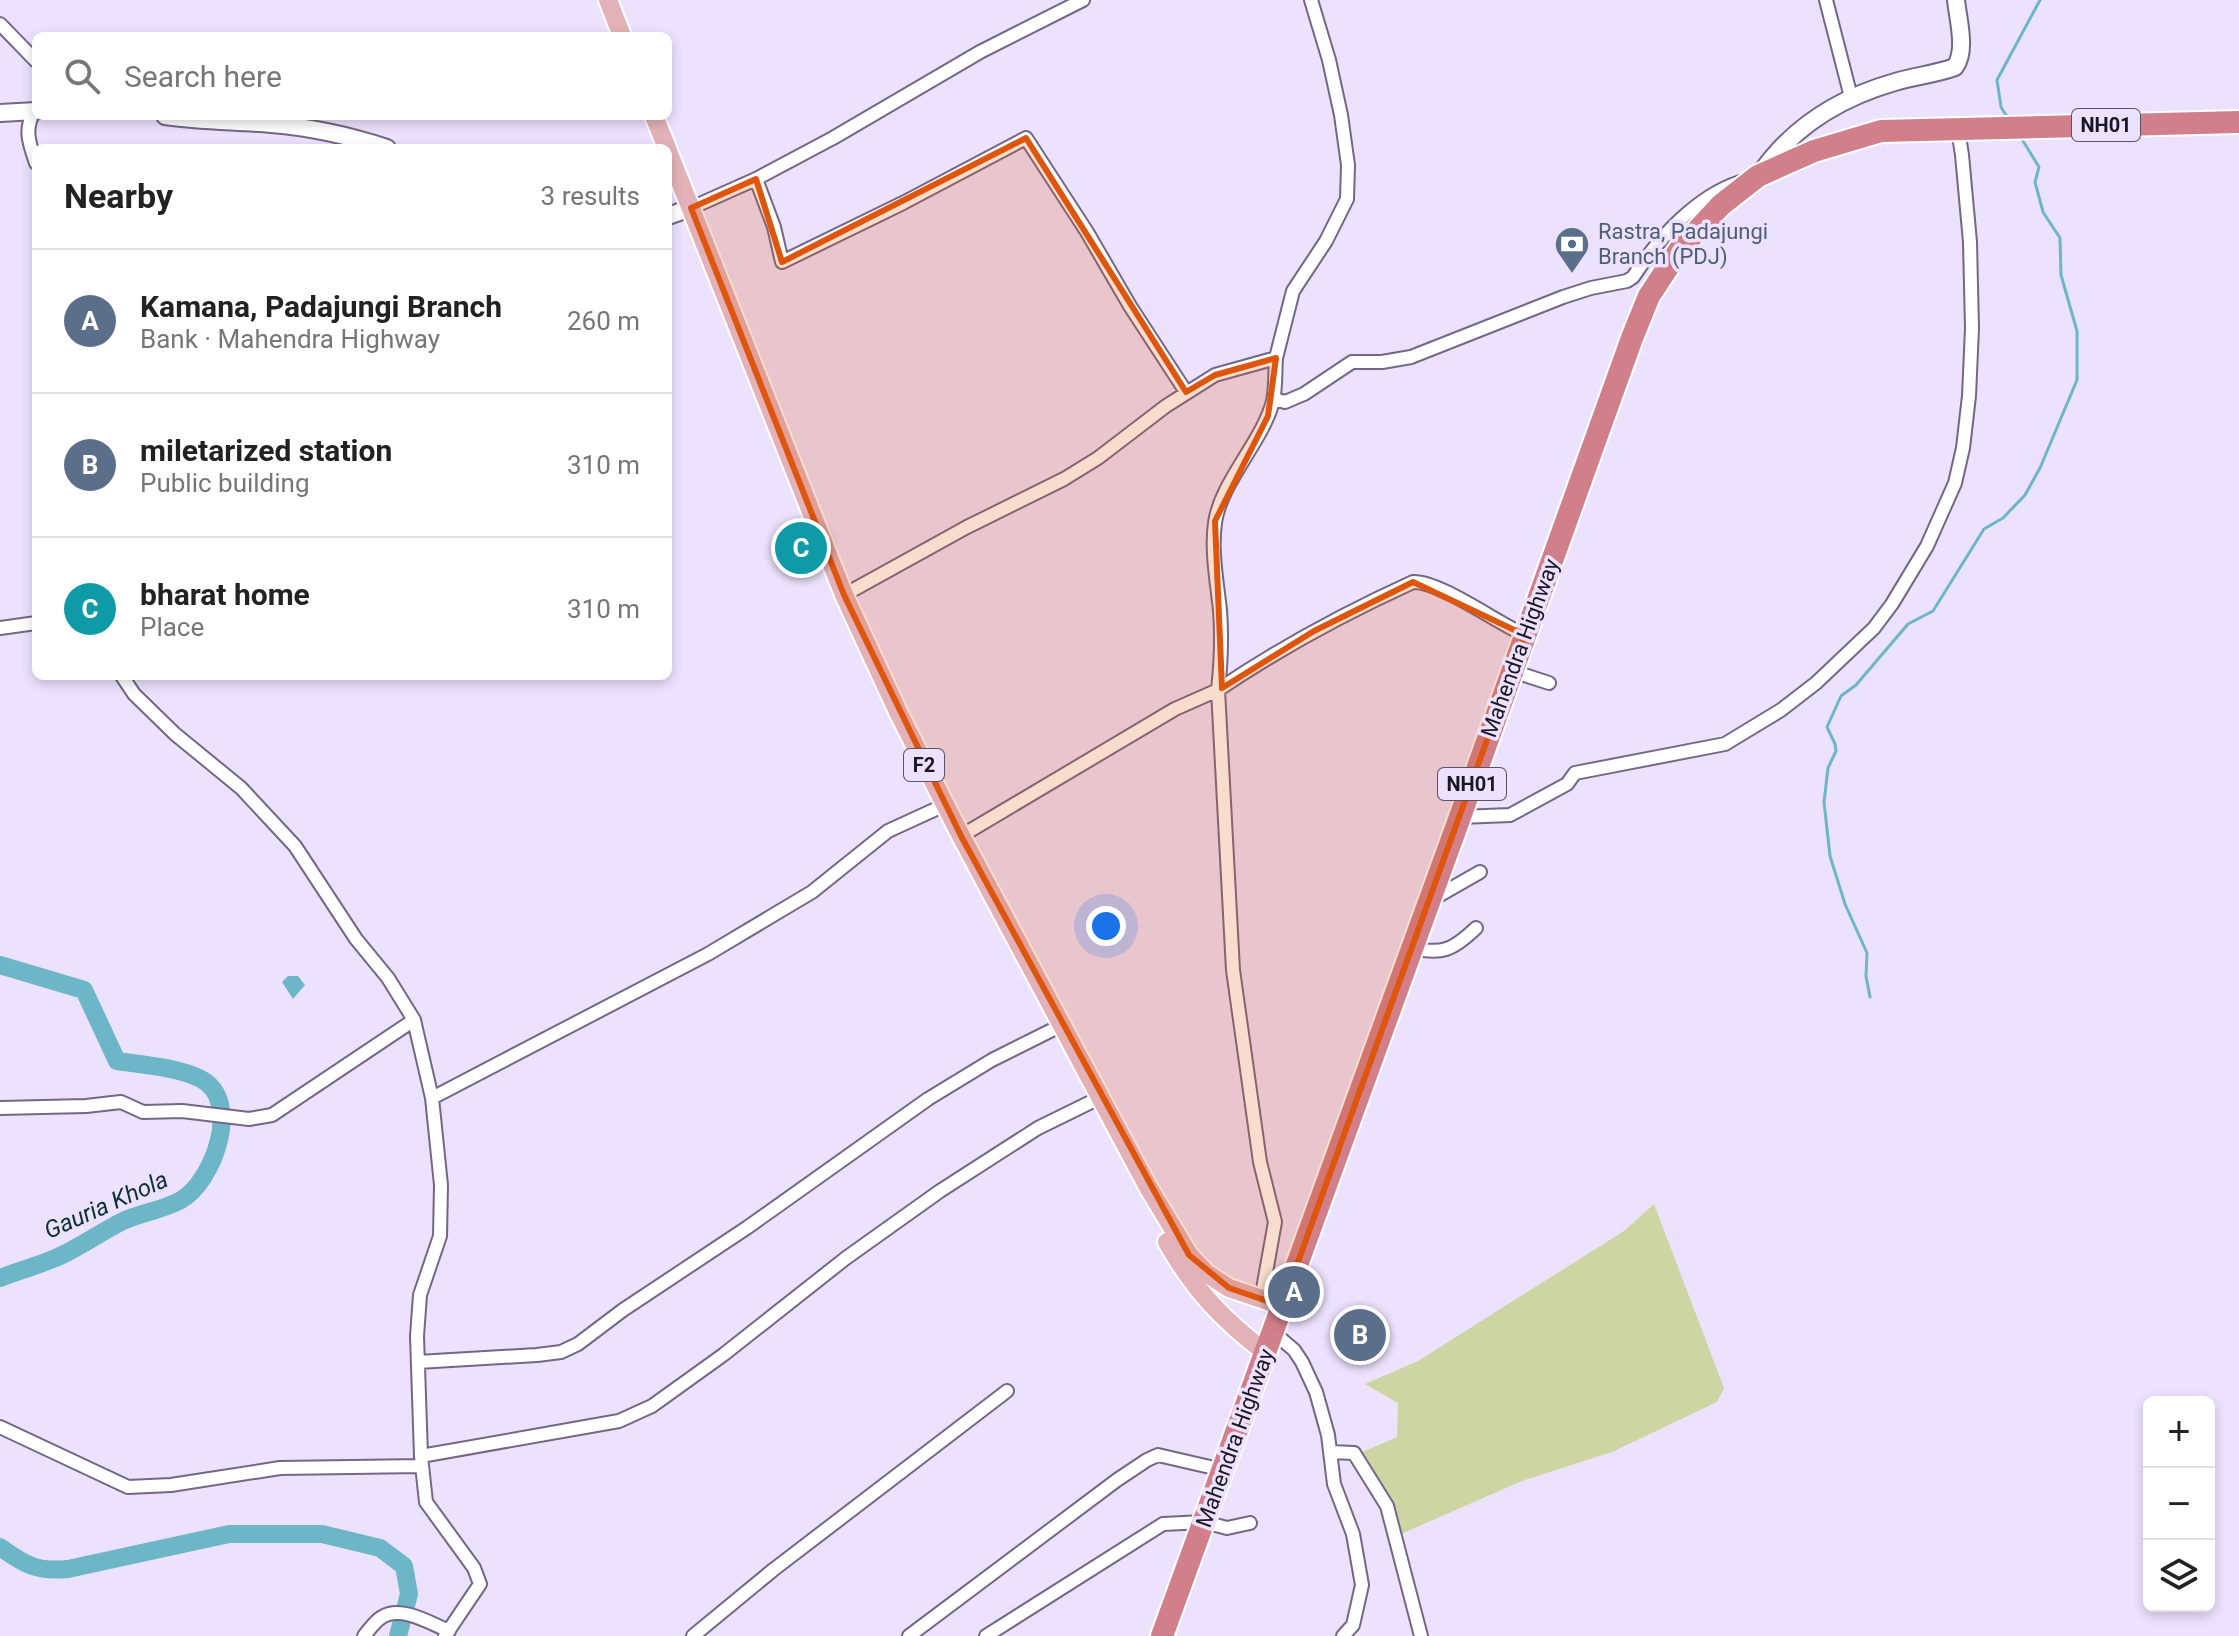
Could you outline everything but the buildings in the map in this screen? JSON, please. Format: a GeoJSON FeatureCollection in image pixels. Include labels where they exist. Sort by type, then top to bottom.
{"type":"FeatureCollection","features":[{"type":"Feature","properties":{"kind":"highway","name":"NH01"},"geometry":{"type":"LineString","coordinates":[[1966,129],[2239,122]]}},
{"type":"Feature","properties":{"kind":"highway","name":"Mahendra Highway"},"geometry":{"type":"LineString","coordinates":[[1162,1636],[1269,1342],[1272,1303],[1412,948],[1649,296],[1680,249],[1721,205],[1758,176],[1814,151],[1881,131],[1966,129]]}},
{"type":"Feature","properties":{"kind":"main road"},"geometry":{"type":"LineString","coordinates":[[600,0],[612,32]]}},
{"type":"Feature","properties":{"kind":"main road"},"geometry":{"type":"LineString","coordinates":[[608,0],[620,32]]}},
{"type":"Feature","properties":{"kind":"main road"},"geometry":{"type":"LineString","coordinates":[[647,120],[656,144]]}},
{"type":"Feature","properties":{"kind":"main road","name":"F2"},"geometry":{"type":"LineString","coordinates":[[656,120],[665,144]]}},
{"type":"Feature","properties":{"kind":"main road","name":"F2"},"geometry":{"type":"LineString","coordinates":[[672,173],[680,212],[844,595],[899,714],[961,836],[1148,1187],[1189,1255],[1206,1273],[1229,1288],[1272,1303]]}},
{"type":"Feature","properties":{"kind":"main road","name":"F2"},"geometry":{"type":"LineString","coordinates":[[672,187],[836,598],[890,718],[936,809],[1179,1262],[1232,1327],[1269,1342]]}},
{"type":"Feature","properties":{"kind":"street"},"geometry":{"type":"LineString","coordinates":[[680,212],[756,179],[980,52],[1083,0]]}},
{"type":"Feature","properties":{"kind":"street"},"geometry":{"type":"LineString","coordinates":[[1272,1303],[1275,1222],[1260,1162],[1233,970],[1218,690],[1221,659],[1214,539],[1220,504],[1268,416],[1274,399],[1276,358],[1293,291],[1326,241],[1347,199],[1348,165],[1341,115],[1311,0]]}},
{"type":"Feature","properties":{"kind":"street"},"geometry":{"type":"LineString","coordinates":[[1826,0],[1851,97]]}},
{"type":"Feature","properties":{"kind":"street"},"geometry":{"type":"LineString","coordinates":[[1274,399],[1285,402],[1304,394],[1352,362],[1382,362],[1411,357],[1563,297],[1627,281],[1664,236],[1693,209],[1720,189],[1758,176],[1776,151],[1801,128],[1851,97],[1896,81],[1955,67],[1960,60],[1956,0]]}},
{"type":"Feature","properties":{"kind":"street"},"geometry":{"type":"LineString","coordinates":[[0,24],[32,57]]}},
{"type":"Feature","properties":{"kind":"street"},"geometry":{"type":"LineString","coordinates":[[0,113],[32,111]]}},
{"type":"Feature","properties":{"kind":"street"},"geometry":{"type":"LineString","coordinates":[[32,116],[27,132],[32,149]]}},
{"type":"Feature","properties":{"kind":"street"},"geometry":{"type":"LineString","coordinates":[[196,120],[274,124],[327,132],[372,144]]}},
{"type":"Feature","properties":{"kind":"street"},"geometry":{"type":"LineString","coordinates":[[1460,817],[1510,815],[1567,784],[1575,773],[1725,744],[1781,710],[1816,683],[1874,628],[1892,604],[1927,546],[1955,483],[1963,448],[1972,328],[1964,169],[1966,129]]}},
{"type":"Feature","properties":{"kind":"street"},"geometry":{"type":"LineString","coordinates":[[756,179],[774,227],[782,262],[1026,138],[1186,392]]}},
{"type":"Feature","properties":{"kind":"street"},"geometry":{"type":"LineString","coordinates":[[844,595],[967,527],[1064,479],[1098,458],[1186,392],[1215,375],[1276,358]]}},
{"type":"Feature","properties":{"kind":"street"},"geometry":{"type":"LineString","coordinates":[[961,836],[1175,709],[1218,690],[1314,631],[1413,582],[1421,582],[1462,600],[1525,635]]}},
{"type":"Feature","properties":{"kind":"street"},"geometry":{"type":"LineString","coordinates":[[0,628],[32,624]]}},
{"type":"Feature","properties":{"kind":"street"},"geometry":{"type":"LineString","coordinates":[[1512,671],[1549,683]]}},
{"type":"Feature","properties":{"kind":"street"},"geometry":{"type":"LineString","coordinates":[[125,680],[134,694],[175,734],[241,788],[295,846],[414,1020],[432,1098],[441,1185],[440,1236],[420,1295],[418,1362],[426,1502],[474,1568],[480,1584],[447,1633],[419,1618],[393,1612],[379,1618],[364,1636]]}},
{"type":"Feature","properties":{"kind":"street"},"geometry":{"type":"LineString","coordinates":[[432,1098],[708,954],[812,892],[888,831],[936,809]]}},
{"type":"Feature","properties":{"kind":"street"},"geometry":{"type":"LineString","coordinates":[[1428,902],[1480,872]]}},
{"type":"Feature","properties":{"kind":"street"},"geometry":{"type":"LineString","coordinates":[[1412,948],[1433,953],[1462,941],[1476,928]]}},
{"type":"Feature","properties":{"kind":"street"},"geometry":{"type":"LineString","coordinates":[[0,1108],[121,1102],[143,1112],[182,1111],[249,1119],[272,1115],[414,1020]]}},
{"type":"Feature","properties":{"kind":"street"},"geometry":{"type":"LineString","coordinates":[[418,1362],[537,1355],[561,1352],[578,1344],[928,1099],[992,1060],[1054,1029]]}},
{"type":"Feature","properties":{"kind":"street"},"geometry":{"type":"LineString","coordinates":[[0,1427],[128,1487],[171,1485],[280,1468],[422,1461],[619,1421],[652,1406],[723,1355],[835,1266],[940,1191],[1038,1128],[1093,1101]]}},
{"type":"Feature","properties":{"kind":"street"},"geometry":{"type":"LineString","coordinates":[[1269,1342],[1294,1350],[1316,1392],[1324,1416],[1334,1484],[1353,1534],[1362,1585],[1353,1625],[1343,1636]]}},
{"type":"Feature","properties":{"kind":"street"},"geometry":{"type":"LineString","coordinates":[[693,1636],[773,1570],[1007,1391]]}},
{"type":"Feature","properties":{"kind":"street"},"geometry":{"type":"LineString","coordinates":[[1331,1452],[1354,1453],[1387,1506],[1421,1636]]}},
{"type":"Feature","properties":{"kind":"street"},"geometry":{"type":"LineString","coordinates":[[909,1636],[1147,1460],[1158,1455],[1223,1470]]}},
{"type":"Feature","properties":{"kind":"street"},"geometry":{"type":"LineString","coordinates":[[986,1636],[1163,1524],[1204,1522],[1227,1528],[1250,1523]]}},
{"type":"Feature","properties":{"kind":"highlighted area"},"geometry":{"type":"Polygon","coordinates":[[[1026,138],[1186,392],[1215,375],[1276,358],[1268,416],[1215,521],[1222,688],[1314,631],[1413,582],[1525,635],[1282,1306],[1229,1288],[1189,1255],[961,836],[844,595],[691,208],[756,179],[782,262],[1026,138]]]}},
{"type":"Feature","properties":{"kind":"green space"},"geometry":{"type":"Polygon","coordinates":[[[1654,1204],[1724,1388],[1717,1402],[1612,1452],[1522,1481],[1401,1534],[1353,1456],[1397,1437],[1398,1403],[1365,1384],[1418,1361],[1624,1231],[1654,1204]]]}},
{"type":"Feature","properties":{"kind":"water"},"geometry":{"type":"Polygon","coordinates":[[[288,976],[298,976],[305,985],[293,999],[282,982],[288,976]]]}},
{"type":"Feature","properties":{"kind":"waterway"},"geometry":{"type":"LineString","coordinates":[[2009,120],[2001,107],[1997,80],[2040,0]]}},
{"type":"Feature","properties":{"kind":"waterway"},"geometry":{"type":"LineString","coordinates":[[1870,997],[1866,976],[1867,953],[1845,904],[1830,856],[1824,802],[1828,768],[1836,751],[1827,727],[1841,696],[1856,685],[1908,624],[1933,611],[1984,529],[2003,518],[2025,495],[2040,468],[2077,380],[2077,331],[2061,275],[2060,238],[2043,212],[2035,182],[2039,167],[2020,136]]}},
{"type":"Feature","properties":{"kind":"waterway","name":"Gauria Khola"},"geometry":{"type":"LineString","coordinates":[[0,965],[84,990],[117,1061],[171,1069],[201,1079],[214,1090],[222,1122],[219,1141],[204,1177],[181,1200],[123,1221],[58,1257],[0,1278]]}},
{"type":"Feature","properties":{"kind":"waterway","name":"Gauria Khola"},"geometry":{"type":"LineString","coordinates":[[0,1547],[32,1566],[57,1570],[229,1534],[322,1534],[380,1548],[404,1566],[409,1594],[398,1636]]}},
{"type":"Feature","properties":{"kind":"place","name":"Rastra, Padajungi Branch (PDJ)"},"geometry":{"type":"Point","coordinates":[1572,275]}},
{"type":"Feature","properties":{"kind":"place","name":"bharat home"},"geometry":{"type":"Point","coordinates":[801,548]}},
{"type":"Feature","properties":{"kind":"place","name":"Kamana, Padajungi Branch"},"geometry":{"type":"Point","coordinates":[1294,1292]}},
{"type":"Feature","properties":{"kind":"place","name":"miletarized station"},"geometry":{"type":"Point","coordinates":[1360,1335]}}]}
